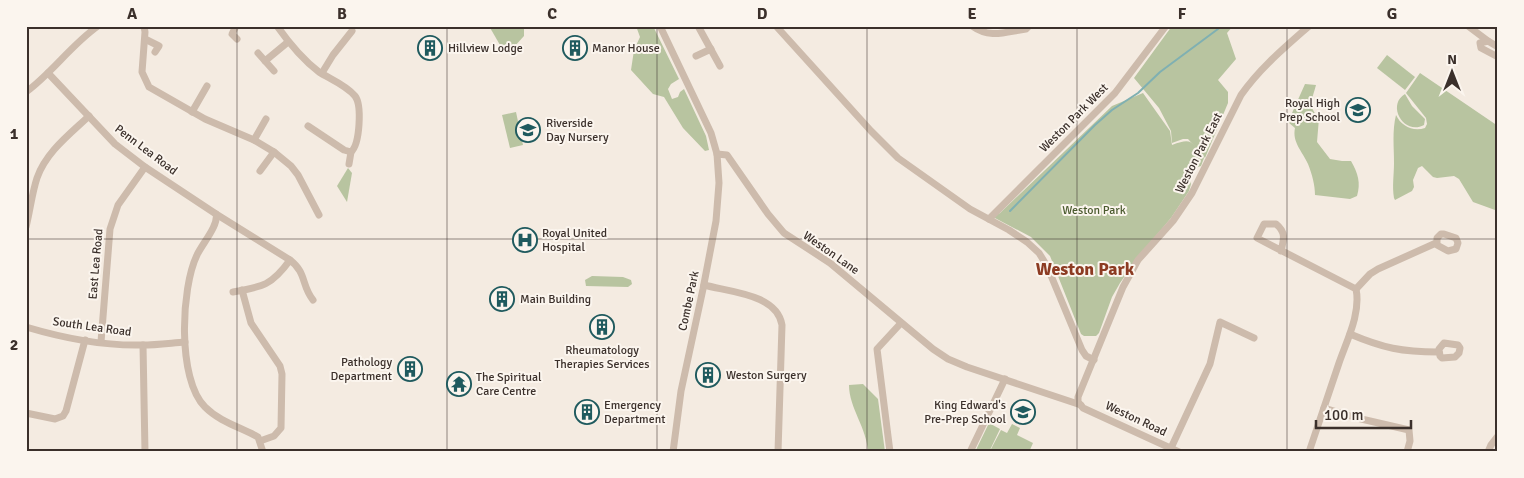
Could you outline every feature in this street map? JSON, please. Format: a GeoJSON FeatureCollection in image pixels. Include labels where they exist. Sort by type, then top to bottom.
{"type":"FeatureCollection","features":[{"type":"Feature","properties":{"kind":"street"},"geometry":{"type":"LineString","coordinates":[[26,92],[48,74],[78,42],[98,26]]}},
{"type":"Feature","properties":{"kind":"street"},"geometry":{"type":"LineString","coordinates":[[144,26],[145,39],[142,72],[149,87],[192,112],[223,128],[254,140],[274,152],[291,166],[298,175],[319,214]]}},
{"type":"Feature","properties":{"kind":"street"},"geometry":{"type":"LineString","coordinates":[[236,26],[232,34],[237,39]]}},
{"type":"Feature","properties":{"kind":"street"},"geometry":{"type":"LineString","coordinates":[[277,26],[288,42],[305,60],[322,74],[349,90],[356,97],[358,102],[358,130],[349,164]]}},
{"type":"Feature","properties":{"kind":"street"},"geometry":{"type":"LineString","coordinates":[[660,26],[711,133],[717,154]]}},
{"type":"Feature","properties":{"kind":"street"},"geometry":{"type":"LineString","coordinates":[[698,26],[720,66]]}},
{"type":"Feature","properties":{"kind":"street"},"geometry":{"type":"LineString","coordinates":[[776,26],[871,131],[898,158],[970,209],[1027,242],[1039,253],[1047,266],[1082,350],[1086,356],[1094,360]]}},
{"type":"Feature","properties":{"kind":"street"},"geometry":{"type":"LineString","coordinates":[[972,26],[980,32],[994,34],[1026,29],[1029,26]]}},
{"type":"Feature","properties":{"kind":"street","name":"Weston Park West"},"geometry":{"type":"LineString","coordinates":[[989,219],[1115,93],[1166,26]]}},
{"type":"Feature","properties":{"kind":"street","name":"Weston Park East"},"geometry":{"type":"LineString","coordinates":[[1082,407],[1078,402],[1078,397],[1127,280],[1138,260],[1173,221],[1192,193],[1241,95],[1261,69],[1309,26]]}},
{"type":"Feature","properties":{"kind":"street"},"geometry":{"type":"LineString","coordinates":[[1468,26],[1498,46]]}},
{"type":"Feature","properties":{"kind":"street"},"geometry":{"type":"LineString","coordinates":[[322,74],[333,55],[352,31]]}},
{"type":"Feature","properties":{"kind":"street"},"geometry":{"type":"LineString","coordinates":[[145,39],[159,46],[155,52]]}},
{"type":"Feature","properties":{"kind":"street"},"geometry":{"type":"LineString","coordinates":[[1488,41],[1480,43],[1481,48],[1498,57]]}},
{"type":"Feature","properties":{"kind":"street"},"geometry":{"type":"LineString","coordinates":[[265,61],[288,42]]}},
{"type":"Feature","properties":{"kind":"street"},"geometry":{"type":"LineString","coordinates":[[696,56],[711,49]]}},
{"type":"Feature","properties":{"kind":"street"},"geometry":{"type":"LineString","coordinates":[[258,53],[274,71]]}},
{"type":"Feature","properties":{"kind":"street","name":"Penn Lea Road"},"geometry":{"type":"LineString","coordinates":[[48,74],[115,144],[145,167],[290,260]]}},
{"type":"Feature","properties":{"kind":"street"},"geometry":{"type":"LineString","coordinates":[[192,112],[207,86]]}},
{"type":"Feature","properties":{"kind":"street"},"geometry":{"type":"LineString","coordinates":[[26,227],[38,176],[54,150],[89,116]]}},
{"type":"Feature","properties":{"kind":"street"},"geometry":{"type":"LineString","coordinates":[[254,140],[266,120]]}},
{"type":"Feature","properties":{"kind":"street"},"geometry":{"type":"LineString","coordinates":[[308,126],[344,150],[351,152]]}},
{"type":"Feature","properties":{"kind":"street"},"geometry":{"type":"LineString","coordinates":[[260,171],[274,152]]}},
{"type":"Feature","properties":{"kind":"street","name":"Combe Park"},"geometry":{"type":"LineString","coordinates":[[672,452],[681,391],[716,221],[719,172],[717,154]]}},
{"type":"Feature","properties":{"kind":"street","name":"Weston Lane"},"geometry":{"type":"LineString","coordinates":[[717,154],[727,155],[768,214],[784,233],[830,263],[901,323],[948,359],[1082,407]]}},
{"type":"Feature","properties":{"kind":"street","name":"East Lea Road"},"geometry":{"type":"LineString","coordinates":[[101,342],[110,229],[118,205],[145,167]]}},
{"type":"Feature","properties":{"kind":"street"},"geometry":{"type":"LineString","coordinates":[[216,214],[217,222],[197,254],[187,287],[184,315],[191,380],[203,406],[218,418],[258,437],[263,452]]}},
{"type":"Feature","properties":{"kind":"street"},"geometry":{"type":"LineString","coordinates":[[1281,251],[1284,236],[1282,229],[1276,224],[1264,224],[1257,238],[1281,251],[1356,288]]}},
{"type":"Feature","properties":{"kind":"street"},"geometry":{"type":"LineString","coordinates":[[1356,288],[1378,269],[1436,243]]}},
{"type":"Feature","properties":{"kind":"street"},"geometry":{"type":"LineString","coordinates":[[234,292],[270,283],[280,274],[290,260],[300,270],[308,293],[313,300]]}},
{"type":"Feature","properties":{"kind":"street"},"geometry":{"type":"LineString","coordinates":[[704,285],[762,299],[776,309],[781,316],[778,452]]}},
{"type":"Feature","properties":{"kind":"street"},"geometry":{"type":"LineString","coordinates":[[1309,452],[1350,334],[1358,300],[1356,288]]}},
{"type":"Feature","properties":{"kind":"street"},"geometry":{"type":"LineString","coordinates":[[242,290],[251,324],[280,366],[282,374],[281,428],[274,436],[260,440]]}},
{"type":"Feature","properties":{"kind":"street"},"geometry":{"type":"LineString","coordinates":[[1171,448],[1210,364],[1220,322],[1254,338]]}},
{"type":"Feature","properties":{"kind":"street"},"geometry":{"type":"LineString","coordinates":[[890,452],[877,349],[901,323]]}},
{"type":"Feature","properties":{"kind":"street","name":"South Lea Road"},"geometry":{"type":"LineString","coordinates":[[26,327],[101,342],[142,345],[186,342]]}},
{"type":"Feature","properties":{"kind":"street"},"geometry":{"type":"LineString","coordinates":[[1350,334],[1374,344],[1390,348],[1410,352],[1438,352]]}},
{"type":"Feature","properties":{"kind":"street"},"geometry":{"type":"LineString","coordinates":[[26,413],[55,419],[63,416],[85,340]]}},
{"type":"Feature","properties":{"kind":"street"},"geometry":{"type":"LineString","coordinates":[[142,345],[145,452]]}},
{"type":"Feature","properties":{"kind":"street"},"geometry":{"type":"LineString","coordinates":[[970,452],[1005,379]]}},
{"type":"Feature","properties":{"kind":"street","name":"Weston Road"},"geometry":{"type":"LineString","coordinates":[[1082,407],[1179,452]]}},
{"type":"Feature","properties":{"kind":"street"},"geometry":{"type":"LineString","coordinates":[[1324,408],[1356,418],[1411,428],[1407,452]]}},
{"type":"Feature","properties":{"kind":"street"},"geometry":{"type":"LineString","coordinates":[[1488,452],[1498,436]]}},
{"type":"Feature","properties":{"kind":"green space"},"geometry":{"type":"Polygon","coordinates":[[[489,26],[524,26],[524,36],[514,47],[506,51],[500,45],[489,26]]]}},
{"type":"Feature","properties":{"kind":"green space"},"geometry":{"type":"Polygon","coordinates":[[[636,26],[653,26],[679,79],[671,84],[668,89],[672,99],[678,97],[684,89],[706,136],[709,150],[705,151],[683,128],[664,97],[653,94],[631,70],[634,50],[640,37],[636,26]]]}},
{"type":"Feature","properties":{"kind":"green space"},"geometry":{"type":"Polygon","coordinates":[[[1172,26],[1233,26],[1227,33],[1236,59],[1218,80],[1228,92],[1228,103],[1205,158],[1188,139],[1172,143],[1171,131],[1159,108],[1134,78],[1172,26]]]}},
{"type":"Feature","properties":{"kind":"green space"},"geometry":{"type":"Polygon","coordinates":[[[1387,55],[1415,77],[1405,90],[1377,68],[1387,55]]]}},
{"type":"Feature","properties":{"kind":"green space"},"geometry":{"type":"Polygon","coordinates":[[[1420,73],[1498,126],[1498,201],[1495,210],[1473,202],[1459,179],[1454,176],[1433,177],[1422,166],[1418,168],[1413,180],[1414,187],[1412,191],[1395,200],[1393,189],[1394,127],[1396,115],[1404,125],[1412,129],[1425,128],[1427,124],[1426,118],[1406,93],[1420,73]]]}},
{"type":"Feature","properties":{"kind":"green space"},"geometry":{"type":"Polygon","coordinates":[[[1305,84],[1316,85],[1312,106],[1319,118],[1317,142],[1330,159],[1351,161],[1355,170],[1359,182],[1358,191],[1357,196],[1350,199],[1315,195],[1314,183],[1306,159],[1296,142],[1295,128],[1288,122],[1305,84]]]}},
{"type":"Feature","properties":{"kind":"green space","name":"Weston Park"},"geometry":{"type":"Polygon","coordinates":[[[1143,93],[1170,131],[1172,145],[1184,141],[1191,142],[1204,158],[1201,166],[1192,169],[1188,176],[1191,184],[1189,191],[1171,218],[1138,257],[1120,283],[1112,297],[1099,333],[1096,336],[1084,336],[1081,334],[1050,256],[1031,237],[993,217],[1000,213],[1112,106],[1143,93]]]}},
{"type":"Feature","properties":{"kind":"green space"},"geometry":{"type":"Polygon","coordinates":[[[1405,94],[1412,106],[1425,119],[1424,125],[1410,126],[1400,118],[1397,112],[1397,105],[1405,94]]]}},
{"type":"Feature","properties":{"kind":"green space"},"geometry":{"type":"Polygon","coordinates":[[[516,112],[523,145],[510,148],[502,115],[516,112]]]}},
{"type":"Feature","properties":{"kind":"green space"},"geometry":{"type":"Polygon","coordinates":[[[348,168],[352,173],[347,202],[337,186],[348,168]]]}},
{"type":"Feature","properties":{"kind":"green space"},"geometry":{"type":"Polygon","coordinates":[[[592,276],[623,277],[631,280],[632,284],[628,287],[586,286],[585,280],[592,276]]]}},
{"type":"Feature","properties":{"kind":"green space"},"geometry":{"type":"Polygon","coordinates":[[[863,384],[878,399],[885,452],[868,452],[865,435],[852,402],[849,385],[863,384]]]}},
{"type":"Feature","properties":{"kind":"green space"},"geometry":{"type":"Polygon","coordinates":[[[989,423],[1000,429],[990,450],[994,452],[975,452],[989,423]]]}},
{"type":"Feature","properties":{"kind":"green space"},"geometry":{"type":"Polygon","coordinates":[[[1012,424],[1020,428],[1017,435],[1033,443],[1029,452],[996,452],[991,449],[1001,430],[1007,433],[1012,424]]]}},
{"type":"Feature","properties":{"kind":"waterway"},"geometry":{"type":"LineString","coordinates":[[1010,211],[1112,110],[1138,93],[1160,72],[1222,26]]}},
{"type":"Feature","properties":{"kind":"place","name":"Hillview Lodge"},"geometry":{"type":"Point","coordinates":[430,48]}},
{"type":"Feature","properties":{"kind":"place","name":"Manor House"},"geometry":{"type":"Point","coordinates":[575,48]}},
{"type":"Feature","properties":{"kind":"place","name":"Royal High Prep School"},"geometry":{"type":"Point","coordinates":[1358,110]}},
{"type":"Feature","properties":{"kind":"place","name":"Riverside Day Nursery"},"geometry":{"type":"Point","coordinates":[528,130]}},
{"type":"Feature","properties":{"kind":"place","name":"Royal United Hospital"},"geometry":{"type":"Point","coordinates":[525,240]}},
{"type":"Feature","properties":{"kind":"place","name":"Main Building"},"geometry":{"type":"Point","coordinates":[502,299]}},
{"type":"Feature","properties":{"kind":"place","name":"Rheumatology Therapies Services"},"geometry":{"type":"Point","coordinates":[602,327]}},
{"type":"Feature","properties":{"kind":"place","name":"Pathology Department"},"geometry":{"type":"Point","coordinates":[410,369]}},
{"type":"Feature","properties":{"kind":"place","name":"Weston Surgery"},"geometry":{"type":"Point","coordinates":[708,375]}},
{"type":"Feature","properties":{"kind":"place","name":"The Spiritual Care Centre"},"geometry":{"type":"Point","coordinates":[459,384]}},
{"type":"Feature","properties":{"kind":"place","name":"Emergency Department"},"geometry":{"type":"Point","coordinates":[587,412]}},
{"type":"Feature","properties":{"kind":"place","name":"King Edward's Pre-Prep School"},"geometry":{"type":"Point","coordinates":[1023,412]}},
{"type":"Feature","properties":{"kind":"district","name":"Weston Park"},"geometry":{"type":"Point","coordinates":[1085,269]}}]}
